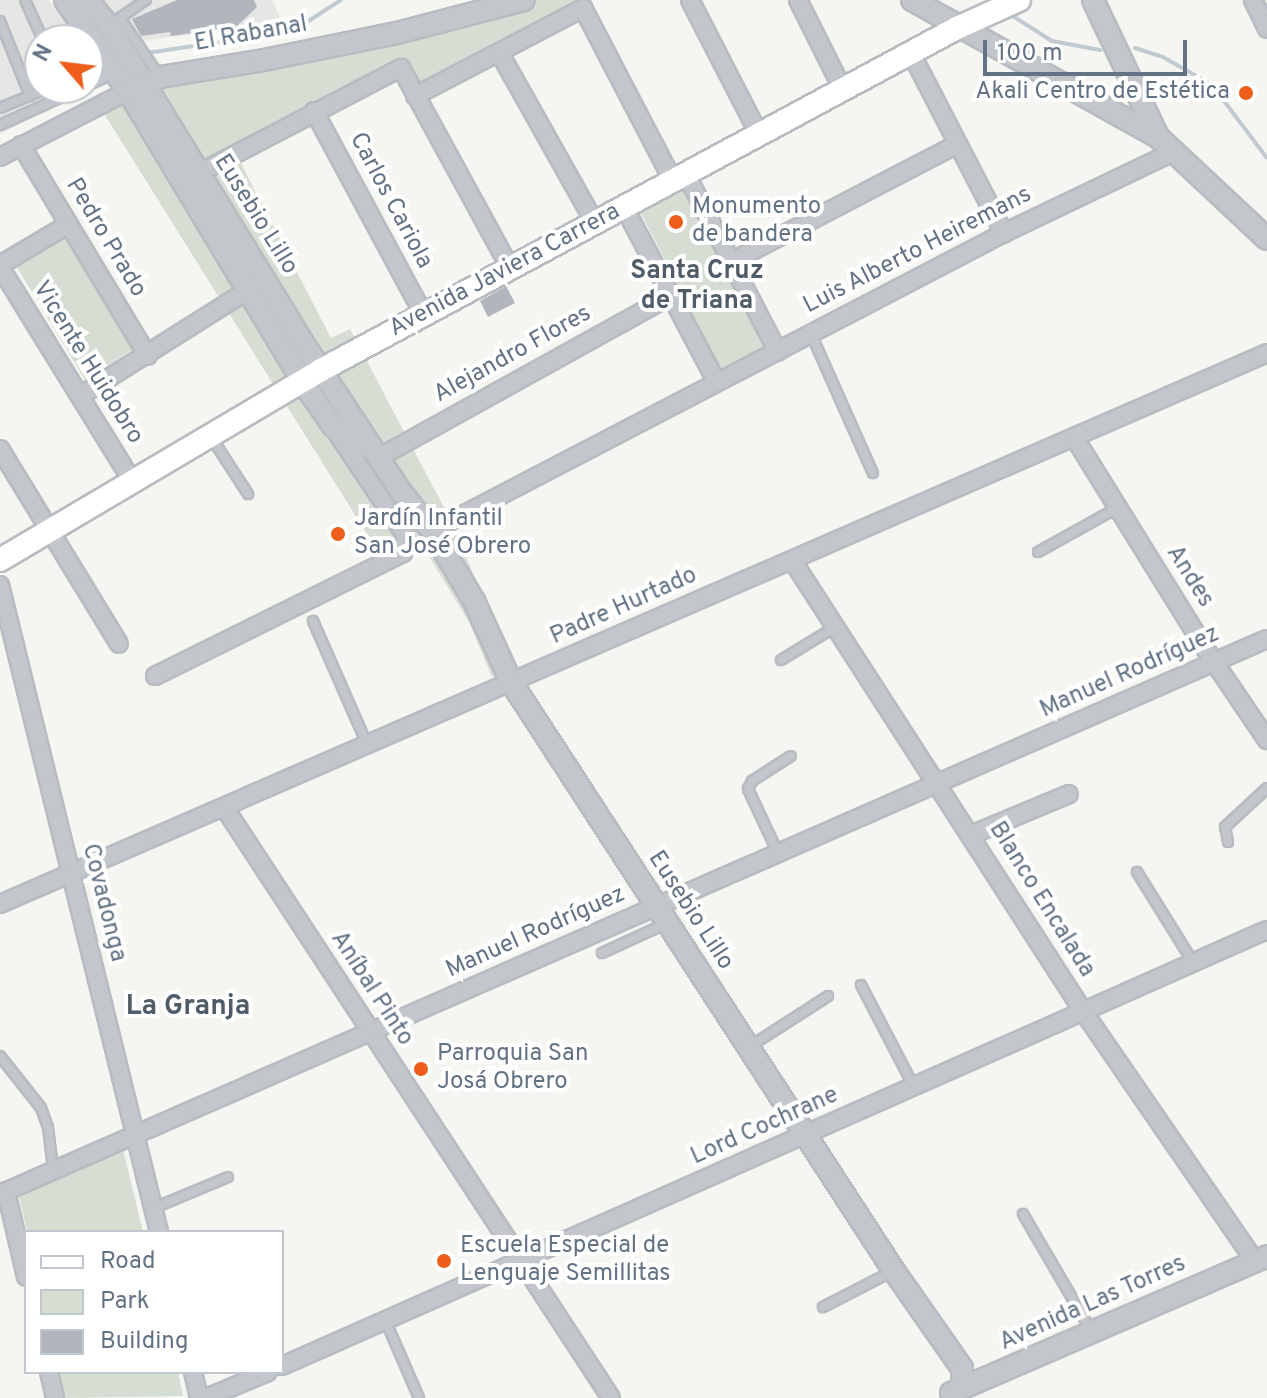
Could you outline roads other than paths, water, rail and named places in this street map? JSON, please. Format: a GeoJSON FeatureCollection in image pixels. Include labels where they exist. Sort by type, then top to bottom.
{"type":"FeatureCollection","features":[{"type":"Feature","properties":{"kind":"main road","name":"Avenida Javiera Carrera"},"geometry":{"type":"LineString","coordinates":[[0,560],[134,484],[312,376],[957,28],[1019,0]]}},
{"type":"Feature","properties":{"kind":"street","name":"Eusebio Lillo"},"geometry":{"type":"LineString","coordinates":[[65,0],[131,75],[199,173],[312,376],[333,426],[392,496],[432,531],[474,601],[511,682],[894,1271],[962,1368],[961,1395]]}},
{"type":"Feature","properties":{"kind":"street","name":"Eusebio Lillo"},"geometry":{"type":"LineString","coordinates":[[87,0],[115,22],[131,75],[247,291],[378,458],[392,496]]}},
{"type":"Feature","properties":{"kind":"street","name":"El Rabanal"},"geometry":{"type":"LineString","coordinates":[[0,157],[131,75],[367,39],[524,0]]}},
{"type":"Feature","properties":{"kind":"street"},"geometry":{"type":"LineString","coordinates":[[690,0],[759,134]]}},
{"type":"Feature","properties":{"kind":"street"},"geometry":{"type":"LineString","coordinates":[[798,0],[843,90]]}},
{"type":"Feature","properties":{"kind":"street"},"geometry":{"type":"LineString","coordinates":[[912,0],[1166,145],[1267,239]]}},
{"type":"Feature","properties":{"kind":"street"},"geometry":{"type":"LineString","coordinates":[[1093,0],[1166,145]]}},
{"type":"Feature","properties":{"kind":"street"},"geometry":{"type":"LineString","coordinates":[[1253,0],[1267,29]]}},
{"type":"Feature","properties":{"kind":"street"},"geometry":{"type":"LineString","coordinates":[[415,96],[583,8],[679,178],[731,262],[778,352]]}},
{"type":"Feature","properties":{"kind":"street"},"geometry":{"type":"LineString","coordinates":[[499,52],[595,223]]}},
{"type":"Feature","properties":{"kind":"street"},"geometry":{"type":"LineString","coordinates":[[911,53],[1004,233]]}},
{"type":"Feature","properties":{"kind":"street"},"geometry":{"type":"LineString","coordinates":[[199,173],[401,68],[510,268]]}},
{"type":"Feature","properties":{"kind":"street","name":"Carlos Cariola"},"geometry":{"type":"LineString","coordinates":[[314,111],[424,315]]}},
{"type":"Feature","properties":{"kind":"street","name":"Pedro Prado"},"geometry":{"type":"LineString","coordinates":[[21,145],[148,356]]}},
{"type":"Feature","properties":{"kind":"street"},"geometry":{"type":"LineString","coordinates":[[731,262],[956,145]]}},
{"type":"Feature","properties":{"kind":"street","name":"Luis Alberto Heiremans"},"geometry":{"type":"LineString","coordinates":[[432,531],[716,381],[778,352],[1166,145]]}},
{"type":"Feature","properties":{"kind":"street"},"geometry":{"type":"LineString","coordinates":[[624,207],[716,381]]}},
{"type":"Feature","properties":{"kind":"street"},"geometry":{"type":"LineString","coordinates":[[0,266],[69,224]]}},
{"type":"Feature","properties":{"kind":"street","name":"Vicente Huidobro"},"geometry":{"type":"LineString","coordinates":[[0,266],[134,484]]}},
{"type":"Feature","properties":{"kind":"street"},"geometry":{"type":"LineString","coordinates":[[80,396],[247,291]]}},
{"type":"Feature","properties":{"kind":"street","name":"Alejandro Flores"},"geometry":{"type":"LineString","coordinates":[[378,458],[672,295]]}},
{"type":"Feature","properties":{"kind":"street","name":"Padre Hurtado"},"geometry":{"type":"LineString","coordinates":[[0,904],[1267,353]]}},
{"type":"Feature","properties":{"kind":"street","name":"Eusebio Lillo"},"geometry":{"type":"LineString","coordinates":[[333,426],[363,443],[378,458]]}},
{"type":"Feature","properties":{"kind":"street","name":"Andes"},"geometry":{"type":"LineString","coordinates":[[1074,437],[1267,740]]}},
{"type":"Feature","properties":{"kind":"street"},"geometry":{"type":"LineString","coordinates":[[0,449],[119,644]]}},
{"type":"Feature","properties":{"kind":"street"},"geometry":{"type":"LineString","coordinates":[[155,676],[403,553],[406,536],[392,496]]}},
{"type":"Feature","properties":{"kind":"street","name":"Blanco Encalada"},"geometry":{"type":"LineString","coordinates":[[792,560],[1083,1011],[1261,1259]]}},
{"type":"Feature","properties":{"kind":"street","name":"Covadonga"},"geometry":{"type":"LineString","coordinates":[[0,585],[159,1230]]}},
{"type":"Feature","properties":{"kind":"street","name":"Manuel Rodríguez"},"geometry":{"type":"LineString","coordinates":[[3,1193],[371,1032],[661,915],[779,854],[1267,639]]}},
{"type":"Feature","properties":{"kind":"street"},"geometry":{"type":"LineString","coordinates":[[971,835],[1069,794]]}},
{"type":"Feature","properties":{"kind":"street","name":"Aníbal Pinto"},"geometry":{"type":"LineString","coordinates":[[224,807],[611,1398]]}},
{"type":"Feature","properties":{"kind":"street","name":"Lord Cochrane"},"geometry":{"type":"LineString","coordinates":[[284,1365],[1267,930]]}},
{"type":"Feature","properties":{"kind":"street"},"geometry":{"type":"LineString","coordinates":[[3,1193],[24,1270]]}},
{"type":"Feature","properties":{"kind":"street","name":"Avenida Las Torres"},"geometry":{"type":"LineString","coordinates":[[940,1398],[961,1395],[1261,1259]]}},
{"type":"Feature","properties":{"kind":"street"},"geometry":{"type":"LineString","coordinates":[[49,1374],[55,1398]]}},
{"type":"Feature","properties":{"kind":"street"},"geometry":{"type":"LineString","coordinates":[[193,1374],[199,1398]]}},
{"type":"Feature","properties":{"kind":"street"},"geometry":{"type":"LineString","coordinates":[[206,1398],[263,1374]]}},
{"type":"Feature","properties":{"kind":"lane"},"geometry":{"type":"LineString","coordinates":[[25,0],[36,24]]}},
{"type":"Feature","properties":{"kind":"lane"},"geometry":{"type":"LineString","coordinates":[[131,75],[115,22],[146,0]]}},
{"type":"Feature","properties":{"kind":"lane"},"geometry":{"type":"LineString","coordinates":[[0,21],[24,81]]}},
{"type":"Feature","properties":{"kind":"lane"},"geometry":{"type":"LineString","coordinates":[[104,71],[131,75]]}},
{"type":"Feature","properties":{"kind":"lane"},"geometry":{"type":"LineString","coordinates":[[104,81],[131,75]]}},
{"type":"Feature","properties":{"kind":"lane"},"geometry":{"type":"LineString","coordinates":[[0,108],[24,98]]}},
{"type":"Feature","properties":{"kind":"lane"},"geometry":{"type":"LineString","coordinates":[[0,125],[47,104]]}},
{"type":"Feature","properties":{"kind":"lane"},"geometry":{"type":"LineString","coordinates":[[811,334],[873,473]]}},
{"type":"Feature","properties":{"kind":"lane"},"geometry":{"type":"LineString","coordinates":[[211,436],[248,494]]}},
{"type":"Feature","properties":{"kind":"lane"},"geometry":{"type":"LineString","coordinates":[[1038,552],[1117,508]]}},
{"type":"Feature","properties":{"kind":"lane"},"geometry":{"type":"LineString","coordinates":[[313,621],[368,744]]}},
{"type":"Feature","properties":{"kind":"lane"},"geometry":{"type":"LineString","coordinates":[[781,660],[836,627]]}},
{"type":"Feature","properties":{"kind":"lane"},"geometry":{"type":"LineString","coordinates":[[779,854],[748,789],[752,781],[791,756]]}},
{"type":"Feature","properties":{"kind":"lane"},"geometry":{"type":"LineString","coordinates":[[1228,842],[1225,827],[1267,788]]}},
{"type":"Feature","properties":{"kind":"lane"},"geometry":{"type":"LineString","coordinates":[[1137,872],[1193,962]]}},
{"type":"Feature","properties":{"kind":"lane"},"geometry":{"type":"LineString","coordinates":[[602,953],[661,915]]}},
{"type":"Feature","properties":{"kind":"lane"},"geometry":{"type":"LineString","coordinates":[[861,985],[914,1088]]}},
{"type":"Feature","properties":{"kind":"lane"},"geometry":{"type":"LineString","coordinates":[[748,1048],[828,996]]}},
{"type":"Feature","properties":{"kind":"lane"},"geometry":{"type":"LineString","coordinates":[[0,1056],[41,1108],[48,1127],[53,1169]]}},
{"type":"Feature","properties":{"kind":"lane"},"geometry":{"type":"LineString","coordinates":[[154,1208],[228,1177]]}},
{"type":"Feature","properties":{"kind":"lane"},"geometry":{"type":"LineString","coordinates":[[1023,1214],[1093,1333]]}},
{"type":"Feature","properties":{"kind":"lane"},"geometry":{"type":"LineString","coordinates":[[823,1307],[894,1271]]}},
{"type":"Feature","properties":{"kind":"lane"},"geometry":{"type":"LineString","coordinates":[[386,1322],[419,1398]]}},
{"type":"Feature","properties":{"kind":"waterway"},"geometry":{"type":"LineString","coordinates":[[102,0],[110,12]]}},
{"type":"Feature","properties":{"kind":"waterway"},"geometry":{"type":"LineString","coordinates":[[147,53],[293,31],[341,0]]}},
{"type":"Feature","properties":{"kind":"waterway"},"geometry":{"type":"LineString","coordinates":[[1008,13],[1052,41],[1100,50]]}},
{"type":"Feature","properties":{"kind":"waterway"},"geometry":{"type":"LineString","coordinates":[[124,32],[139,50]]}},
{"type":"Feature","properties":{"kind":"waterway"},"geometry":{"type":"LineString","coordinates":[[1135,48],[1163,57],[1212,85],[1267,158]]}},
{"type":"Feature","properties":{"kind":"place","name":"Akali Centro de Estética"},"geometry":{"type":"Point","coordinates":[1246,93]}},
{"type":"Feature","properties":{"kind":"place","name":"Monumento de bandera"},"geometry":{"type":"Point","coordinates":[676,222]}},
{"type":"Feature","properties":{"kind":"place","name":"Jardín Infantil San José Obrero"},"geometry":{"type":"Point","coordinates":[338,534]}},
{"type":"Feature","properties":{"kind":"place","name":"Parroquia San Josá Obrero"},"geometry":{"type":"Point","coordinates":[421,1069]}},
{"type":"Feature","properties":{"kind":"place","name":"Escuela Especial de Lenguaje Semillitas"},"geometry":{"type":"Point","coordinates":[444,1261]}},
{"type":"Feature","properties":{"kind":"district","name":"Santa Cruz de Triana"},"geometry":{"type":"Point","coordinates":[697,287]}},
{"type":"Feature","properties":{"kind":"district","name":"La Granja"},"geometry":{"type":"Point","coordinates":[188,1007]}}]}
